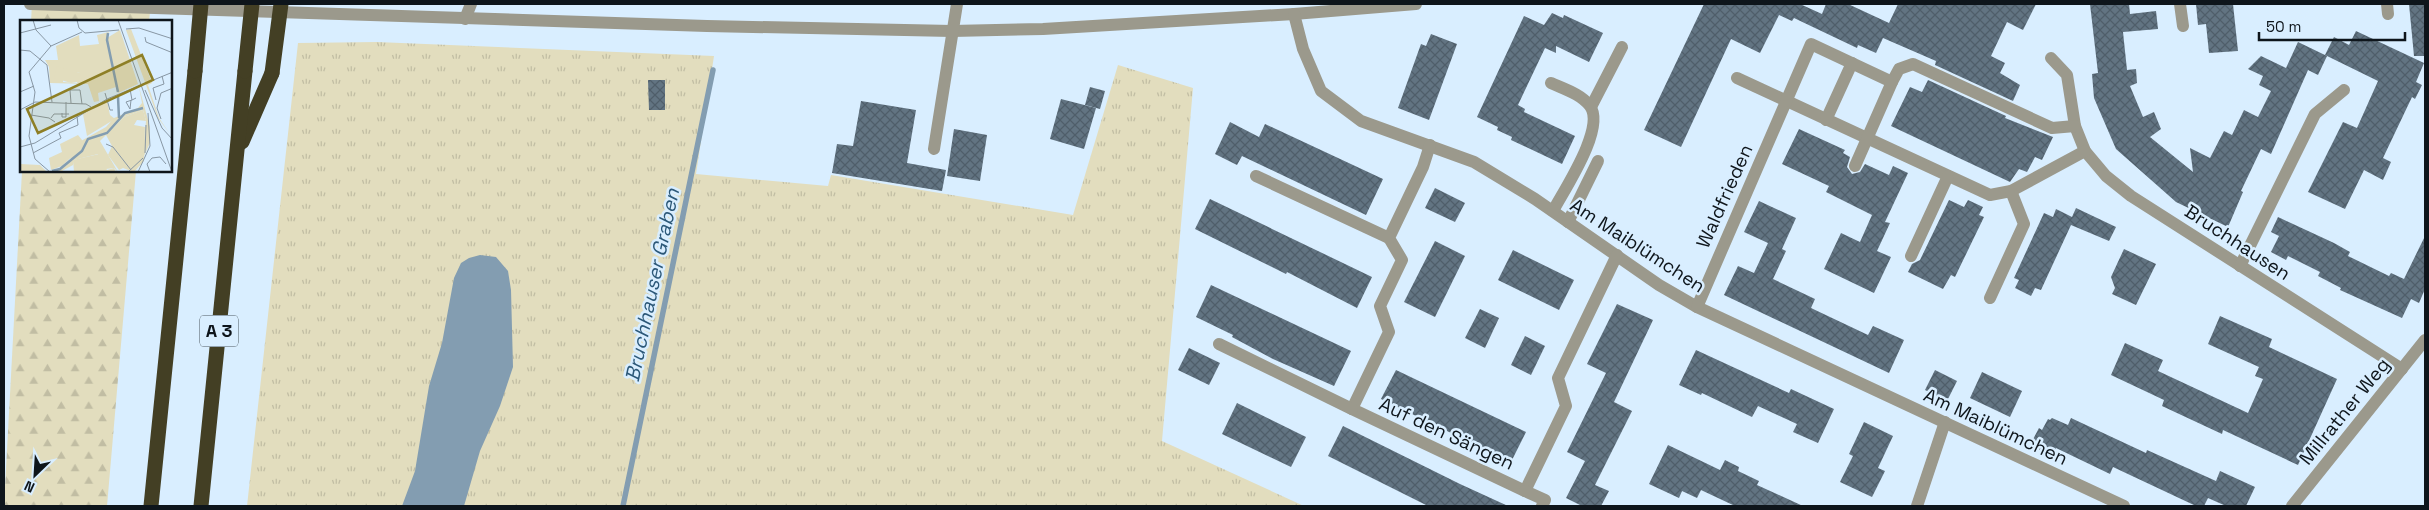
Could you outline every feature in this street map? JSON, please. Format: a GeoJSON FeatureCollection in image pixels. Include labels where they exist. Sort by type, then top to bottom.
{"type":"FeatureCollection","features":[{"type":"Feature","properties":{"kind":"highway"},"geometry":{"type":"LineString","coordinates":[[152,506],[201,4]]}},
{"type":"Feature","properties":{"kind":"highway","name":"A 3"},"geometry":{"type":"LineString","coordinates":[[201,506],[252,4]]}},
{"type":"Feature","properties":{"kind":"highway"},"geometry":{"type":"LineString","coordinates":[[236,155],[272,73],[280,4]]}},
{"type":"Feature","properties":{"kind":"street"},"geometry":{"type":"LineString","coordinates":[[30,4],[465,19],[952,31],[1043,29],[1294,14],[1416,4]]}},
{"type":"Feature","properties":{"kind":"street"},"geometry":{"type":"LineString","coordinates":[[465,19],[471,4]]}},
{"type":"Feature","properties":{"kind":"street"},"geometry":{"type":"LineString","coordinates":[[934,149],[957,4]]}},
{"type":"Feature","properties":{"kind":"street"},"geometry":{"type":"LineString","coordinates":[[2180,4],[2183,26]]}},
{"type":"Feature","properties":{"kind":"street","name":"Am Maiblümchen"},"geometry":{"type":"LineString","coordinates":[[1294,14],[1303,49],[1321,91],[1361,121],[1474,162],[1553,211],[1659,285],[1697,307],[2124,506]]}},
{"type":"Feature","properties":{"kind":"street","name":"Waldfrieden"},"geometry":{"type":"LineString","coordinates":[[1697,307],[1811,44],[1892,82]]}},
{"type":"Feature","properties":{"kind":"street"},"geometry":{"type":"LineString","coordinates":[[1591,108],[1622,47]]}},
{"type":"Feature","properties":{"kind":"street","name":"Bruchhausen"},"geometry":{"type":"LineString","coordinates":[[2050,58],[2067,75],[2075,126],[2085,151],[2106,176],[2131,196],[2402,369]]}},
{"type":"Feature","properties":{"kind":"street"},"geometry":{"type":"LineString","coordinates":[[1826,120],[1852,63]]}},
{"type":"Feature","properties":{"kind":"street"},"geometry":{"type":"LineString","coordinates":[[1855,166],[1899,69],[1913,64],[2052,128],[2075,126]]}},
{"type":"Feature","properties":{"kind":"street"},"geometry":{"type":"LineString","coordinates":[[1737,78],[1990,195],[2012,191],[2085,151]]}},
{"type":"Feature","properties":{"kind":"street"},"geometry":{"type":"LineString","coordinates":[[1551,83],[1583,98],[1591,108],[1594,117],[1589,143],[1553,211]]}},
{"type":"Feature","properties":{"kind":"street"},"geometry":{"type":"LineString","coordinates":[[2240,266],[2315,114],[2344,90]]}},
{"type":"Feature","properties":{"kind":"street"},"geometry":{"type":"LineString","coordinates":[[1256,176],[1389,238],[1423,167],[1430,145]]}},
{"type":"Feature","properties":{"kind":"street"},"geometry":{"type":"LineString","coordinates":[[1568,222],[1598,161]]}},
{"type":"Feature","properties":{"kind":"street"},"geometry":{"type":"LineString","coordinates":[[1911,256],[1948,176]]}},
{"type":"Feature","properties":{"kind":"street"},"geometry":{"type":"LineString","coordinates":[[1990,298],[2024,224],[2012,191]]}},
{"type":"Feature","properties":{"kind":"street","name":"Auf den Sängen"},"geometry":{"type":"LineString","coordinates":[[1352,409],[1389,332],[1380,306],[1402,260],[1389,238]]}},
{"type":"Feature","properties":{"kind":"street","name":"Auf den Sängen"},"geometry":{"type":"LineString","coordinates":[[1525,491],[1566,406],[1558,378],[1617,255]]}},
{"type":"Feature","properties":{"kind":"street","name":"Millrather Weg"},"geometry":{"type":"LineString","coordinates":[[2292,506],[2425,340]]}},
{"type":"Feature","properties":{"kind":"street","name":"Auf den Sängen"},"geometry":{"type":"LineString","coordinates":[[1220,344],[1545,500],[1542,506]]}},
{"type":"Feature","properties":{"kind":"street"},"geometry":{"type":"LineString","coordinates":[[1917,506],[1945,422]]}},
{"type":"Feature","properties":{"kind":"green space"},"geometry":{"type":"Polygon","coordinates":[[[32,4],[151,4],[149,20],[31,20],[32,4]]]}},
{"type":"Feature","properties":{"kind":"green space"},"geometry":{"type":"Polygon","coordinates":[[[377,42],[714,56],[696,174],[828,186],[831,175],[1073,215],[1118,65],[1193,88],[1162,441],[1304,506],[247,506],[298,43],[377,42]]]}},
{"type":"Feature","properties":{"kind":"green space"},"geometry":{"type":"Polygon","coordinates":[[[22,172],[136,172],[107,506],[4,506],[22,172]]]}},
{"type":"Feature","properties":{"kind":"water"},"geometry":{"type":"Polygon","coordinates":[[[480,255],[496,257],[508,271],[511,290],[513,367],[500,406],[480,451],[464,506],[402,506],[415,471],[429,386],[442,343],[454,278],[461,263],[469,258],[480,255]]]}},
{"type":"Feature","properties":{"kind":"building"},"geometry":{"type":"Polygon","coordinates":[[[1704,4],[1800,4],[1822,14],[1826,4],[1848,4],[1889,23],[1898,4],[2036,4],[2023,30],[2007,22],[1991,56],[2005,63],[2000,73],[2020,85],[2013,101],[1935,65],[1936,61],[1883,38],[1876,53],[1858,45],[1857,48],[1794,18],[1792,21],[1779,15],[1760,53],[1731,39],[1681,147],[1644,130],[1704,4]]]}},
{"type":"Feature","properties":{"kind":"building"},"geometry":{"type":"Polygon","coordinates":[[[2090,4],[2129,4],[2130,14],[2156,11],[2158,29],[2123,32],[2127,70],[2136,69],[2137,83],[2130,86],[2143,117],[2154,112],[2161,129],[2150,137],[2193,172],[2190,148],[2210,158],[2224,131],[2232,135],[2244,110],[2258,117],[2271,91],[2259,85],[2263,76],[2248,69],[2261,56],[2286,68],[2298,42],[2327,56],[2318,75],[2308,70],[2271,154],[2261,149],[2241,191],[2243,192],[2228,227],[2176,202],[2116,149],[2094,98],[2092,74],[2098,73],[2090,4]]]}},
{"type":"Feature","properties":{"kind":"building"},"geometry":{"type":"Polygon","coordinates":[[[2196,4],[2233,4],[2238,51],[2209,53],[2206,24],[2198,25],[2196,4]]]}},
{"type":"Feature","properties":{"kind":"building"},"geometry":{"type":"Polygon","coordinates":[[[2409,4],[2425,4],[2425,56],[2414,56],[2409,4]]]}},
{"type":"Feature","properties":{"kind":"building"},"geometry":{"type":"Polygon","coordinates":[[[1552,13],[1563,18],[1564,15],[1603,33],[1589,62],[1556,46],[1556,53],[1545,48],[1518,105],[1525,109],[1524,112],[1575,136],[1562,164],[1511,140],[1512,137],[1497,130],[1498,127],[1477,117],[1524,16],[1544,25],[1552,13]]]}},
{"type":"Feature","properties":{"kind":"building"},"geometry":{"type":"Polygon","coordinates":[[[2356,31],[2424,63],[2416,82],[2422,85],[2415,99],[2412,97],[2383,158],[2391,162],[2383,180],[2364,170],[2345,209],[2308,192],[2343,122],[2357,128],[2378,81],[2325,55],[2334,37],[2349,45],[2356,31]]]}},
{"type":"Feature","properties":{"kind":"building"},"geometry":{"type":"Polygon","coordinates":[[[1431,34],[1457,44],[1429,120],[1398,108],[1421,44],[1426,46],[1431,34]]]}},
{"type":"Feature","properties":{"kind":"building"},"geometry":{"type":"Polygon","coordinates":[[[648,80],[665,80],[665,110],[649,110],[648,80]]]}},
{"type":"Feature","properties":{"kind":"building"},"geometry":{"type":"Polygon","coordinates":[[[1928,80],[2006,116],[2005,118],[2053,137],[2042,160],[2035,157],[2027,172],[2019,169],[2010,182],[1891,126],[1910,87],[1922,92],[1928,80]]]}},
{"type":"Feature","properties":{"kind":"building"},"geometry":{"type":"Polygon","coordinates":[[[1090,87],[1105,91],[1100,109],[1085,105],[1090,87]]]}},
{"type":"Feature","properties":{"kind":"building"},"geometry":{"type":"Polygon","coordinates":[[[1061,99],[1096,108],[1084,149],[1050,139],[1061,99]]]}},
{"type":"Feature","properties":{"kind":"building"},"geometry":{"type":"Polygon","coordinates":[[[861,101],[916,110],[907,163],[946,170],[942,191],[832,173],[837,144],[853,146],[861,101]]]}},
{"type":"Feature","properties":{"kind":"building"},"geometry":{"type":"Polygon","coordinates":[[[1230,122],[1259,137],[1265,124],[1383,179],[1366,215],[1242,156],[1237,165],[1215,154],[1230,122]]]}},
{"type":"Feature","properties":{"kind":"building"},"geometry":{"type":"Polygon","coordinates":[[[954,129],[987,135],[980,181],[947,176],[954,129]]]}},
{"type":"Feature","properties":{"kind":"building"},"geometry":{"type":"Polygon","coordinates":[[[1799,129],[1845,150],[1843,153],[1850,157],[1847,167],[1852,174],[1860,172],[1865,164],[1889,175],[1893,166],[1908,173],[1885,222],[1890,223],[1877,251],[1891,257],[1874,293],[1824,269],[1841,233],[1860,242],[1872,215],[1826,192],[1829,186],[1782,164],[1799,129]]]}},
{"type":"Feature","properties":{"kind":"building"},"geometry":{"type":"Polygon","coordinates":[[[1435,188],[1465,203],[1455,222],[1425,208],[1435,188]]]}},
{"type":"Feature","properties":{"kind":"building"},"geometry":{"type":"Polygon","coordinates":[[[1210,199],[1372,277],[1357,308],[1287,272],[1286,274],[1195,229],[1210,199]]]}},
{"type":"Feature","properties":{"kind":"building"},"geometry":{"type":"Polygon","coordinates":[[[1949,200],[1964,207],[1968,200],[1983,207],[1979,215],[1984,217],[1955,277],[1951,275],[1943,289],[1908,272],[1912,264],[1920,260],[1949,200]]]}},
{"type":"Feature","properties":{"kind":"building"},"geometry":{"type":"Polygon","coordinates":[[[1759,201],[1796,218],[1782,249],[1786,251],[1773,279],[1815,299],[1811,308],[1868,335],[1873,326],[1904,340],[1889,373],[1724,295],[1738,266],[1754,273],[1768,243],[1744,232],[1759,201]]]}},
{"type":"Feature","properties":{"kind":"building"},"geometry":{"type":"Polygon","coordinates":[[[2076,208],[2116,227],[2109,241],[2071,225],[2041,290],[2035,288],[2031,296],[2015,288],[2019,280],[2014,278],[2044,213],[2053,217],[2056,209],[2072,217],[2076,208]]]}},
{"type":"Feature","properties":{"kind":"building"},"geometry":{"type":"Polygon","coordinates":[[[2278,217],[2334,243],[2350,252],[2348,256],[2389,276],[2391,273],[2404,279],[2425,236],[2425,289],[2419,303],[2411,299],[2402,318],[2340,290],[2341,288],[2318,276],[2320,272],[2288,256],[2286,260],[2271,252],[2279,236],[2271,232],[2278,217]]]}},
{"type":"Feature","properties":{"kind":"building"},"geometry":{"type":"Polygon","coordinates":[[[1435,241],[1465,256],[1435,317],[1404,302],[1435,241]]]}},
{"type":"Feature","properties":{"kind":"building"},"geometry":{"type":"Polygon","coordinates":[[[2124,249],[2156,264],[2136,305],[2112,294],[2115,288],[2111,277],[2124,249]]]}},
{"type":"Feature","properties":{"kind":"building"},"geometry":{"type":"Polygon","coordinates":[[[1513,250],[1574,280],[1559,310],[1498,280],[1513,250]]]}},
{"type":"Feature","properties":{"kind":"building"},"geometry":{"type":"Polygon","coordinates":[[[1211,285],[1351,351],[1334,386],[1273,359],[1232,337],[1233,335],[1196,317],[1211,285]]]}},
{"type":"Feature","properties":{"kind":"building"},"geometry":{"type":"Polygon","coordinates":[[[1617,304],[1653,320],[1614,402],[1632,411],[1595,485],[1609,491],[1601,506],[1582,506],[1566,498],[1585,461],[1567,452],[1606,373],[1587,364],[1617,304]]]}},
{"type":"Feature","properties":{"kind":"building"},"geometry":{"type":"Polygon","coordinates":[[[1480,309],[1499,318],[1485,348],[1465,338],[1480,309]]]}},
{"type":"Feature","properties":{"kind":"building"},"geometry":{"type":"Polygon","coordinates":[[[2220,316],[2272,339],[2269,347],[2337,379],[2298,465],[2223,430],[2222,434],[2162,406],[2164,400],[2111,375],[2125,343],[2163,360],[2158,371],[2248,413],[2263,379],[2255,376],[2259,367],[2208,344],[2220,316]]]}},
{"type":"Feature","properties":{"kind":"building"},"geometry":{"type":"Polygon","coordinates":[[[1525,336],[1545,346],[1531,375],[1511,365],[1525,336]]]}},
{"type":"Feature","properties":{"kind":"building"},"geometry":{"type":"Polygon","coordinates":[[[1189,348],[1220,363],[1209,385],[1178,370],[1189,348]]]}},
{"type":"Feature","properties":{"kind":"building"},"geometry":{"type":"Polygon","coordinates":[[[1696,350],[1789,393],[1791,389],[1834,409],[1818,443],[1793,432],[1797,424],[1758,406],[1752,417],[1702,393],[1701,395],[1679,385],[1696,350]]]}},
{"type":"Feature","properties":{"kind":"building"},"geometry":{"type":"Polygon","coordinates":[[[1396,370],[1526,432],[1511,462],[1381,399],[1396,370]]]}},
{"type":"Feature","properties":{"kind":"building"},"geometry":{"type":"Polygon","coordinates":[[[1935,370],[1957,381],[1947,401],[1925,390],[1935,370]]]}},
{"type":"Feature","properties":{"kind":"building"},"geometry":{"type":"Polygon","coordinates":[[[1982,372],[2022,391],[2010,417],[1970,398],[1982,372]]]}},
{"type":"Feature","properties":{"kind":"building"},"geometry":{"type":"Polygon","coordinates":[[[1237,403],[1306,437],[1291,467],[1222,434],[1237,403]]]}},
{"type":"Feature","properties":{"kind":"building"},"geometry":{"type":"Polygon","coordinates":[[[2052,418],[2068,425],[2071,418],[2146,453],[2147,450],[2216,481],[2220,471],[2255,487],[2246,506],[2226,506],[2208,498],[2204,506],[2196,506],[2113,467],[2110,474],[2056,448],[2052,456],[2030,445],[2039,428],[2042,430],[2048,419],[2052,418]]]}},
{"type":"Feature","properties":{"kind":"building"},"geometry":{"type":"Polygon","coordinates":[[[1864,422],[1893,436],[1878,468],[1885,471],[1872,497],[1840,482],[1853,456],[1849,454],[1864,422]]]}},
{"type":"Feature","properties":{"kind":"building"},"geometry":{"type":"Polygon","coordinates":[[[1343,426],[1508,506],[1428,506],[1328,456],[1343,426]]]}},
{"type":"Feature","properties":{"kind":"building"},"geometry":{"type":"Polygon","coordinates":[[[1668,445],[1720,470],[1725,460],[1739,467],[1738,471],[1759,481],[1757,485],[1803,506],[1735,506],[1701,490],[1697,498],[1682,491],[1679,498],[1649,484],[1668,445]]]}},
{"type":"Feature","properties":{"kind":"waterway","name":"Bruchhauser Graben"},"geometry":{"type":"LineString","coordinates":[[623,506],[713,70]]}}]}
